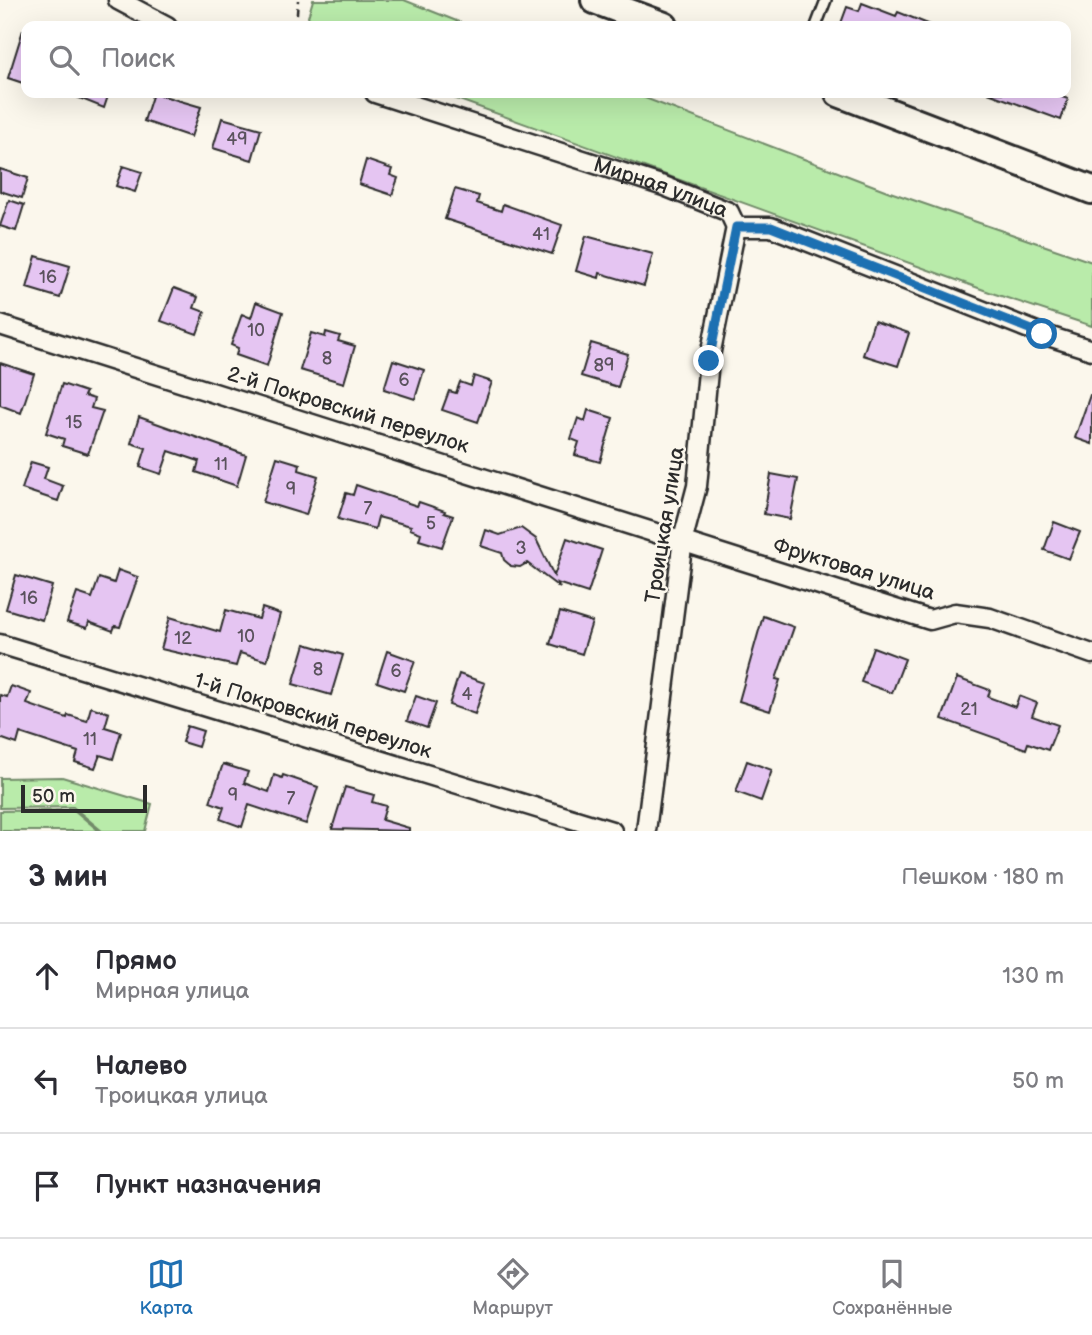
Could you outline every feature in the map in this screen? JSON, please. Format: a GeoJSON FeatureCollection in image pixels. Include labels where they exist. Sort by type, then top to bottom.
{"type":"FeatureCollection","features":[{"type":"Feature","properties":{"kind":"street"},"geometry":{"type":"LineString","coordinates":[[118,0],[158,21]]}},
{"type":"Feature","properties":{"kind":"street"},"geometry":{"type":"LineString","coordinates":[[595,0],[651,21]]}},
{"type":"Feature","properties":{"kind":"street","name":"Мирная улица"},"geometry":{"type":"LineString","coordinates":[[391,98],[664,186],[729,212],[736,227],[771,227],[1042,334],[1092,350]]}},
{"type":"Feature","properties":{"kind":"street"},"geometry":{"type":"LineString","coordinates":[[852,98],[1092,190]]}},
{"type":"Feature","properties":{"kind":"street","name":"Троицкая улица"},"geometry":{"type":"LineString","coordinates":[[646,831],[683,539],[697,486],[709,361],[736,227]]}},
{"type":"Feature","properties":{"kind":"street","name":"2-й Покровский переулок"},"geometry":{"type":"LineString","coordinates":[[0,325],[683,539]]}},
{"type":"Feature","properties":{"kind":"street","name":"Фруктовая улица"},"geometry":{"type":"LineString","coordinates":[[683,539],[930,620],[955,613],[990,618],[1092,654]]}},
{"type":"Feature","properties":{"kind":"street","name":"1-й Покровский переулок"},"geometry":{"type":"LineString","coordinates":[[0,644],[612,831]]}},
{"type":"Feature","properties":{"kind":"lane"},"geometry":{"type":"LineString","coordinates":[[818,21],[826,0]]}},
{"type":"Feature","properties":{"kind":"path"},"geometry":{"type":"LineString","coordinates":[[296,21],[298,0]]}},
{"type":"Feature","properties":{"kind":"green space"},"geometry":{"type":"Polygon","coordinates":[[[313,0],[404,0],[456,21],[312,21],[308,17],[313,0]]]}},
{"type":"Feature","properties":{"kind":"green space"},"geometry":{"type":"Polygon","coordinates":[[[454,98],[645,98],[890,192],[1092,262],[1092,326],[995,294],[454,98]]]}},
{"type":"Feature","properties":{"kind":"green space"},"geometry":{"type":"Polygon","coordinates":[[[62,777],[152,804],[145,831],[102,831],[73,807],[0,808],[0,778],[62,777]]]}},
{"type":"Feature","properties":{"kind":"green space"},"geometry":{"type":"Polygon","coordinates":[[[74,810],[99,831],[0,831],[0,811],[74,810]]]}},
{"type":"Feature","properties":{"kind":"building"},"geometry":{"type":"Polygon","coordinates":[[[862,3],[896,16],[898,12],[920,21],[842,21],[847,7],[859,11],[862,3]]]}},
{"type":"Feature","properties":{"kind":"building"},"geometry":{"type":"Polygon","coordinates":[[[21,36],[21,82],[8,78],[21,36]]]}},
{"type":"Feature","properties":{"kind":"building"},"geometry":{"type":"Polygon","coordinates":[[[79,98],[107,98],[104,108],[79,98]]]}},
{"type":"Feature","properties":{"kind":"building"},"geometry":{"type":"Polygon","coordinates":[[[151,98],[170,98],[201,107],[191,137],[144,121],[151,98]]]}},
{"type":"Feature","properties":{"kind":"building"},"geometry":{"type":"Polygon","coordinates":[[[1002,98],[1068,99],[1061,120],[1002,98]]]}},
{"type":"Feature","properties":{"kind":"building"},"geometry":{"type":"Polygon","coordinates":[[[222,118],[261,129],[252,160],[213,148],[222,118]]]}},
{"type":"Feature","properties":{"kind":"building"},"geometry":{"type":"Polygon","coordinates":[[[366,160],[392,169],[390,175],[398,178],[392,195],[359,184],[366,160]]]}},
{"type":"Feature","properties":{"kind":"building"},"geometry":{"type":"Polygon","coordinates":[[[123,166],[142,172],[135,192],[116,186],[123,166]]]}},
{"type":"Feature","properties":{"kind":"building"},"geometry":{"type":"Polygon","coordinates":[[[0,169],[28,178],[22,198],[0,191],[0,169]]]}},
{"type":"Feature","properties":{"kind":"building"},"geometry":{"type":"Polygon","coordinates":[[[455,189],[479,196],[477,203],[501,211],[503,204],[562,225],[552,254],[445,219],[455,189]]]}},
{"type":"Feature","properties":{"kind":"building"},"geometry":{"type":"Polygon","coordinates":[[[9,200],[24,205],[16,231],[0,226],[9,200]]]}},
{"type":"Feature","properties":{"kind":"building"},"geometry":{"type":"Polygon","coordinates":[[[586,236],[653,254],[644,286],[600,273],[599,278],[576,271],[586,236]]]}},
{"type":"Feature","properties":{"kind":"building"},"geometry":{"type":"Polygon","coordinates":[[[36,256],[70,266],[60,298],[27,288],[36,256]]]}},
{"type":"Feature","properties":{"kind":"building"},"geometry":{"type":"Polygon","coordinates":[[[174,288],[198,297],[194,308],[205,312],[197,334],[161,321],[174,288]]]}},
{"type":"Feature","properties":{"kind":"building"},"geometry":{"type":"Polygon","coordinates":[[[256,302],[283,312],[267,366],[236,355],[238,348],[231,345],[242,314],[251,318],[256,302]]]}},
{"type":"Feature","properties":{"kind":"building"},"geometry":{"type":"Polygon","coordinates":[[[874,321],[909,333],[898,366],[863,355],[874,321]]]}},
{"type":"Feature","properties":{"kind":"building"},"geometry":{"type":"Polygon","coordinates":[[[326,332],[340,336],[338,341],[355,346],[344,383],[300,370],[311,333],[325,337],[326,332]]]}},
{"type":"Feature","properties":{"kind":"building"},"geometry":{"type":"Polygon","coordinates":[[[591,343],[628,354],[618,387],[581,376],[591,343]]]}},
{"type":"Feature","properties":{"kind":"building"},"geometry":{"type":"Polygon","coordinates":[[[393,360],[424,370],[415,399],[384,389],[393,360]]]}},
{"type":"Feature","properties":{"kind":"building"},"geometry":{"type":"Polygon","coordinates":[[[0,363],[34,374],[21,413],[0,405],[0,363]]]}},
{"type":"Feature","properties":{"kind":"building"},"geometry":{"type":"Polygon","coordinates":[[[474,376],[492,382],[478,422],[442,410],[449,391],[456,393],[460,382],[471,386],[474,376]]]}},
{"type":"Feature","properties":{"kind":"building"},"geometry":{"type":"Polygon","coordinates":[[[62,384],[86,392],[84,396],[94,399],[91,408],[103,411],[88,454],[62,446],[64,439],[46,433],[62,384]]]}},
{"type":"Feature","properties":{"kind":"building"},"geometry":{"type":"Polygon","coordinates":[[[1092,395],[1092,444],[1075,438],[1092,395]]]}},
{"type":"Feature","properties":{"kind":"building"},"geometry":{"type":"Polygon","coordinates":[[[588,410],[613,418],[600,462],[575,455],[579,442],[571,439],[578,418],[585,421],[588,410]]]}},
{"type":"Feature","properties":{"kind":"building"},"geometry":{"type":"Polygon","coordinates":[[[139,417],[246,455],[237,486],[196,472],[199,461],[169,451],[161,474],[140,467],[146,448],[131,443],[139,417]]]}},
{"type":"Feature","properties":{"kind":"building"},"geometry":{"type":"Polygon","coordinates":[[[277,457],[300,464],[299,470],[318,476],[306,515],[263,502],[277,457]]]}},
{"type":"Feature","properties":{"kind":"building"},"geometry":{"type":"Polygon","coordinates":[[[31,462],[48,467],[44,479],[63,486],[58,501],[22,489],[31,462]]]}},
{"type":"Feature","properties":{"kind":"building"},"geometry":{"type":"Polygon","coordinates":[[[771,474],[798,479],[790,519],[764,514],[771,474]]]}},
{"type":"Feature","properties":{"kind":"building"},"geometry":{"type":"Polygon","coordinates":[[[356,485],[417,506],[419,502],[453,516],[442,547],[419,540],[421,533],[410,529],[411,526],[378,517],[375,529],[338,519],[346,493],[353,495],[356,485]]]}},
{"type":"Feature","properties":{"kind":"building"},"geometry":{"type":"Polygon","coordinates":[[[1054,522],[1080,532],[1069,559],[1044,550],[1054,522]]]}},
{"type":"Feature","properties":{"kind":"building"},"geometry":{"type":"Polygon","coordinates":[[[521,528],[536,539],[554,576],[567,538],[602,550],[588,593],[557,583],[560,588],[527,563],[520,567],[511,566],[504,560],[502,553],[481,546],[486,530],[500,535],[521,528]]]}},
{"type":"Feature","properties":{"kind":"building"},"geometry":{"type":"Polygon","coordinates":[[[118,570],[138,577],[120,627],[115,626],[113,631],[89,622],[87,628],[67,622],[77,593],[92,598],[99,578],[114,583],[118,570]]]}},
{"type":"Feature","properties":{"kind":"building"},"geometry":{"type":"Polygon","coordinates":[[[16,575],[52,586],[42,620],[6,609],[16,575]]]}},
{"type":"Feature","properties":{"kind":"building"},"geometry":{"type":"Polygon","coordinates":[[[262,608],[280,614],[267,661],[240,653],[236,666],[161,649],[170,617],[220,632],[226,610],[259,619],[262,608]]]}},
{"type":"Feature","properties":{"kind":"building"},"geometry":{"type":"Polygon","coordinates":[[[560,612],[592,622],[582,654],[550,644],[560,612]]]}},
{"type":"Feature","properties":{"kind":"building"},"geometry":{"type":"Polygon","coordinates":[[[763,616],[794,627],[776,679],[780,680],[770,711],[739,701],[763,616]]]}},
{"type":"Feature","properties":{"kind":"building"},"geometry":{"type":"Polygon","coordinates":[[[305,644],[343,655],[331,695],[293,684],[305,644]]]}},
{"type":"Feature","properties":{"kind":"building"},"geometry":{"type":"Polygon","coordinates":[[[873,647],[905,659],[892,693],[861,682],[873,647]]]}},
{"type":"Feature","properties":{"kind":"building"},"geometry":{"type":"Polygon","coordinates":[[[387,651],[415,661],[404,691],[377,682],[387,651]]]}},
{"type":"Feature","properties":{"kind":"building"},"geometry":{"type":"Polygon","coordinates":[[[459,674],[485,683],[475,714],[449,705],[459,674]]]}},
{"type":"Feature","properties":{"kind":"building"},"geometry":{"type":"Polygon","coordinates":[[[957,678],[990,690],[988,697],[1015,707],[1019,696],[1037,703],[1032,716],[1058,725],[1048,750],[1028,743],[1026,749],[942,719],[957,678]]]}},
{"type":"Feature","properties":{"kind":"building"},"geometry":{"type":"Polygon","coordinates":[[[11,686],[31,693],[27,704],[67,718],[68,715],[87,721],[91,707],[109,713],[105,727],[121,732],[113,759],[100,755],[95,768],[75,762],[78,752],[20,733],[17,744],[0,738],[0,695],[7,697],[11,686]]]}},
{"type":"Feature","properties":{"kind":"building"},"geometry":{"type":"Polygon","coordinates":[[[416,696],[436,703],[427,728],[407,721],[416,696]]]}},
{"type":"Feature","properties":{"kind":"building"},"geometry":{"type":"Polygon","coordinates":[[[187,726],[203,731],[198,747],[182,742],[187,726]]]}},
{"type":"Feature","properties":{"kind":"building"},"geometry":{"type":"Polygon","coordinates":[[[747,761],[772,770],[761,801],[736,792],[747,761]]]}},
{"type":"Feature","properties":{"kind":"building"},"geometry":{"type":"Polygon","coordinates":[[[223,764],[248,772],[244,783],[269,792],[274,775],[282,778],[283,775],[318,787],[306,824],[249,805],[242,827],[220,819],[224,807],[210,802],[223,764]]]}},
{"type":"Feature","properties":{"kind":"building"},"geometry":{"type":"Polygon","coordinates":[[[345,787],[374,795],[372,802],[386,806],[382,820],[409,828],[409,831],[332,829],[345,787]]]}},
{"type":"Feature","properties":{"kind":"route"},"geometry":{"type":"LineString","coordinates":[[709,361],[736,227],[771,227],[1042,334]]}}]}
